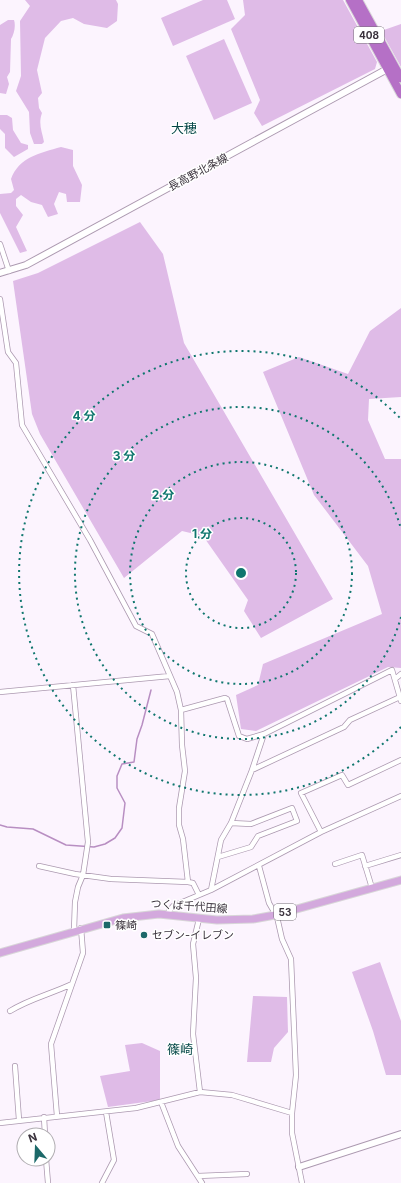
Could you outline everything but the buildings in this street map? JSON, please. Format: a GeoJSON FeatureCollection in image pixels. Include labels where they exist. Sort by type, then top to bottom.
{"type":"FeatureCollection","features":[{"type":"Feature","properties":{"kind":"highway","name":"408"},"geometry":{"type":"LineString","coordinates":[[350,0],[391,67],[401,78]]}},
{"type":"Feature","properties":{"kind":"highway","name":"408"},"geometry":{"type":"LineString","coordinates":[[358,0],[391,67],[401,94]]}},
{"type":"Feature","properties":{"kind":"main road","name":"長高野北条線"},"geometry":{"type":"LineString","coordinates":[[0,273],[26,265],[391,67]]}},
{"type":"Feature","properties":{"kind":"main road","name":"つくば千代田線"},"geometry":{"type":"LineString","coordinates":[[0,953],[77,929],[130,916],[167,914],[199,919],[246,920],[275,915],[401,880]]}},
{"type":"Feature","properties":{"kind":"main road"},"geometry":{"type":"LineString","coordinates":[[299,1167],[401,1134]]}},
{"type":"Feature","properties":{"kind":"street"},"geometry":{"type":"LineString","coordinates":[[0,244],[9,271]]}},
{"type":"Feature","properties":{"kind":"street"},"geometry":{"type":"LineString","coordinates":[[0,299],[8,352],[16,363],[22,425],[90,540],[136,626],[152,634],[177,692],[181,710],[182,745],[185,770],[179,808],[179,825],[183,839],[188,882]]}},
{"type":"Feature","properties":{"kind":"street"},"geometry":{"type":"LineString","coordinates":[[181,710],[225,698],[227,699],[239,736],[242,739],[247,739],[264,734],[392,670],[400,699],[350,720],[344,727],[252,770]]}},
{"type":"Feature","properties":{"kind":"street"},"geometry":{"type":"LineString","coordinates":[[394,679],[401,674]]}},
{"type":"Feature","properties":{"kind":"street"},"geometry":{"type":"LineString","coordinates":[[0,692],[170,676]]}},
{"type":"Feature","properties":{"kind":"street"},"geometry":{"type":"LineString","coordinates":[[57,1116],[50,1049],[83,953],[77,929],[75,902],[78,887],[83,875],[88,842],[73,685]]}},
{"type":"Feature","properties":{"kind":"street"},"geometry":{"type":"LineString","coordinates":[[211,890],[221,840],[231,824],[264,734]]}},
{"type":"Feature","properties":{"kind":"street"},"geometry":{"type":"LineString","coordinates":[[321,832],[301,794],[342,775],[348,785],[401,760]]}},
{"type":"Feature","properties":{"kind":"street"},"geometry":{"type":"LineString","coordinates":[[167,914],[173,906],[211,890],[259,866],[321,832],[401,796]]}},
{"type":"Feature","properties":{"kind":"street"},"geometry":{"type":"LineString","coordinates":[[218,857],[251,847],[258,836],[297,821],[292,808],[251,824],[231,824]]}},
{"type":"Feature","properties":{"kind":"street"},"geometry":{"type":"LineString","coordinates":[[335,864],[362,855],[372,888]]}},
{"type":"Feature","properties":{"kind":"street"},"geometry":{"type":"LineString","coordinates":[[365,866],[401,855]]}},
{"type":"Feature","properties":{"kind":"street"},"geometry":{"type":"LineString","coordinates":[[40,866],[111,879],[188,882],[193,883],[199,895]]}},
{"type":"Feature","properties":{"kind":"street"},"geometry":{"type":"LineString","coordinates":[[259,866],[269,903],[291,959],[296,1075],[292,1113],[293,1139],[302,1183]]}},
{"type":"Feature","properties":{"kind":"street"},"geometry":{"type":"LineString","coordinates":[[199,919],[194,944],[196,978],[193,1038],[200,1092]]}},
{"type":"Feature","properties":{"kind":"street"},"geometry":{"type":"LineString","coordinates":[[10,1011],[28,1000],[46,996],[72,984]]}},
{"type":"Feature","properties":{"kind":"street"},"geometry":{"type":"LineString","coordinates":[[15,1066],[19,1120]]}},
{"type":"Feature","properties":{"kind":"street"},"geometry":{"type":"LineString","coordinates":[[0,1123],[44,1117],[106,1112],[161,1102],[200,1092],[232,1095],[292,1113]]}},
{"type":"Feature","properties":{"kind":"street"},"geometry":{"type":"LineString","coordinates":[[161,1102],[178,1146],[202,1183]]}},
{"type":"Feature","properties":{"kind":"street"},"geometry":{"type":"LineString","coordinates":[[102,1183],[114,1160],[106,1112]]}},
{"type":"Feature","properties":{"kind":"street"},"geometry":{"type":"LineString","coordinates":[[44,1117],[45,1127]]}},
{"type":"Feature","properties":{"kind":"street"},"geometry":{"type":"LineString","coordinates":[[47,1167],[48,1183]]}},
{"type":"Feature","properties":{"kind":"street"},"geometry":{"type":"LineString","coordinates":[[198,1176],[247,1174]]}},
{"type":"Feature","properties":{"kind":"shaded area"},"geometry":{"type":"Polygon","coordinates":[[[25,0],[116,0],[118,4],[117,21],[107,28],[84,24],[73,18],[61,21],[45,38],[37,70],[42,93],[38,98],[39,108],[42,113],[40,124],[44,142],[42,144],[34,144],[30,133],[29,112],[16,91],[21,76],[20,21],[30,6],[25,0]]]}},
{"type":"Feature","properties":{"kind":"shaded area"},"geometry":{"type":"Polygon","coordinates":[[[203,0],[227,0],[235,19],[173,46],[161,18],[203,0]]]}},
{"type":"Feature","properties":{"kind":"shaded area"},"geometry":{"type":"Polygon","coordinates":[[[243,0],[343,0],[377,62],[375,69],[262,126],[254,113],[260,100],[231,29],[245,15],[243,0]]]}},
{"type":"Feature","properties":{"kind":"shaded area"},"geometry":{"type":"Polygon","coordinates":[[[8,20],[14,20],[15,25],[11,39],[10,72],[7,77],[9,84],[6,94],[0,93],[0,25],[8,20]]]}},
{"type":"Feature","properties":{"kind":"shaded area"},"geometry":{"type":"Polygon","coordinates":[[[401,24],[401,67],[381,31],[401,24]]]}},
{"type":"Feature","properties":{"kind":"shaded area"},"geometry":{"type":"Polygon","coordinates":[[[224,39],[252,103],[214,120],[186,56],[224,39]]]}},
{"type":"Feature","properties":{"kind":"shaded area"},"geometry":{"type":"Polygon","coordinates":[[[0,115],[7,115],[12,118],[13,130],[21,143],[28,145],[28,149],[14,157],[5,148],[5,134],[0,129],[0,115]]]}},
{"type":"Feature","properties":{"kind":"shaded area"},"geometry":{"type":"Polygon","coordinates":[[[61,147],[73,150],[73,166],[82,185],[80,202],[67,202],[66,194],[59,192],[54,204],[58,214],[48,217],[42,205],[31,202],[21,195],[16,199],[16,206],[23,215],[16,227],[27,251],[20,253],[0,213],[0,194],[11,193],[14,190],[11,179],[19,166],[25,161],[38,154],[61,147]]]}},
{"type":"Feature","properties":{"kind":"shaded area"},"geometry":{"type":"Polygon","coordinates":[[[140,222],[163,254],[184,343],[333,599],[261,638],[244,611],[248,600],[203,536],[182,531],[124,578],[40,434],[32,414],[13,281],[38,273],[140,222]]]}},
{"type":"Feature","properties":{"kind":"shaded area"},"geometry":{"type":"Polygon","coordinates":[[[401,308],[401,397],[369,399],[368,420],[385,459],[401,459],[401,668],[388,667],[256,731],[241,729],[236,695],[258,685],[263,664],[382,614],[368,566],[314,495],[263,372],[299,357],[348,374],[370,331],[401,308]]]}},
{"type":"Feature","properties":{"kind":"shaded area"},"geometry":{"type":"Polygon","coordinates":[[[380,962],[401,1021],[401,1075],[386,1075],[373,1031],[352,972],[380,962]]]}},
{"type":"Feature","properties":{"kind":"shaded area"},"geometry":{"type":"Polygon","coordinates":[[[253,996],[287,997],[288,1032],[274,1048],[271,1062],[247,1062],[253,996]]]}},
{"type":"Feature","properties":{"kind":"shaded area"},"geometry":{"type":"Polygon","coordinates":[[[142,1043],[160,1051],[160,1100],[108,1107],[100,1076],[130,1071],[125,1045],[142,1043]]]}},
{"type":"Feature","properties":{"kind":"waterway"},"geometry":{"type":"LineString","coordinates":[[0,825],[33,829],[66,845],[94,847],[105,844],[115,838],[122,828],[125,803],[117,788],[117,776],[122,764],[134,762],[137,739],[151,690]]}},
{"type":"Feature","properties":{"kind":"place","name":"篠崎"},"geometry":{"type":"Point","coordinates":[107,925]}},
{"type":"Feature","properties":{"kind":"place","name":"セブン-イレブン"},"geometry":{"type":"Point","coordinates":[144,935]}},
{"type":"Feature","properties":{"kind":"district","name":"大穂"},"geometry":{"type":"Point","coordinates":[184,128]}},
{"type":"Feature","properties":{"kind":"district","name":"篠崎"},"geometry":{"type":"Point","coordinates":[180,1049]}}]}
